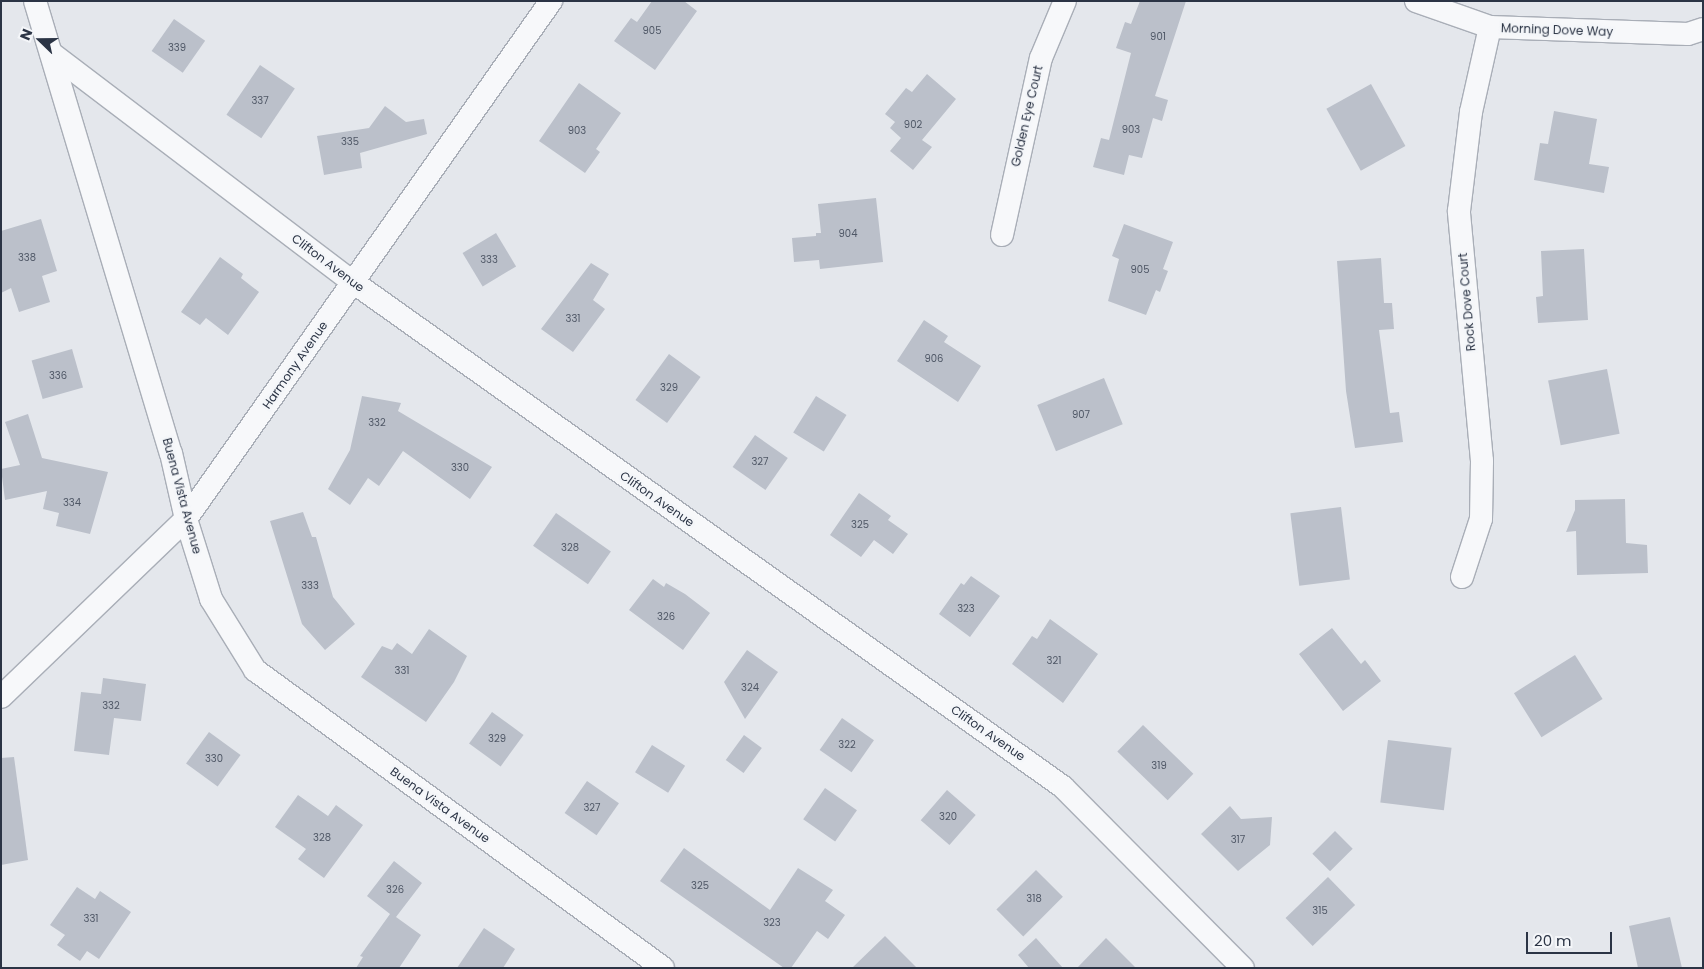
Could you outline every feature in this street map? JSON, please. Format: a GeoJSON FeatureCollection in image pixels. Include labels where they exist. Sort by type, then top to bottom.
{"type":"FeatureCollection","features":[{"type":"Feature","properties":{"kind":"street","name":"Buena Vista Avenue"},"geometry":{"type":"LineString","coordinates":[[35,1],[171,453],[186,519],[211,598],[255,670],[663,968]]}},
{"type":"Feature","properties":{"kind":"street","name":"Harmony Avenue"},"geometry":{"type":"LineString","coordinates":[[1,697],[186,519],[551,1]]}},
{"type":"Feature","properties":{"kind":"street","name":"Golden Eye Court"},"geometry":{"type":"LineString","coordinates":[[1002,235],[1040,58],[1065,1]]}},
{"type":"Feature","properties":{"kind":"street","name":"Morning Dove Way"},"geometry":{"type":"LineString","coordinates":[[1416,1],[1490,27],[1688,34],[1703,29]]}},
{"type":"Feature","properties":{"kind":"street","name":"Rock Dove Court"},"geometry":{"type":"LineString","coordinates":[[1462,577],[1481,519],[1482,461],[1459,211],[1470,112],[1490,27]]}},
{"type":"Feature","properties":{"kind":"street","name":"Clifton Avenue"},"geometry":{"type":"LineString","coordinates":[[51,53],[353,282],[1063,786],[1243,968]]}},
{"type":"Feature","properties":{"kind":"building"},"geometry":{"type":"Polygon","coordinates":[[[652,1],[684,1],[697,11],[655,70],[614,41],[631,18],[637,22],[652,1]]]}},
{"type":"Feature","properties":{"kind":"building"},"geometry":{"type":"Polygon","coordinates":[[[1140,1],[1186,1],[1155,96],[1168,100],[1162,121],[1153,118],[1142,158],[1129,155],[1124,175],[1093,167],[1101,138],[1109,140],[1131,53],[1116,48],[1125,22],[1131,24],[1140,1]]]}},
{"type":"Feature","properties":{"kind":"building"},"geometry":{"type":"Polygon","coordinates":[[[174,19],[205,41],[183,73],[152,51],[174,19]]]}},
{"type":"Feature","properties":{"kind":"building"},"geometry":{"type":"Polygon","coordinates":[[[260,65],[295,88],[261,138],[226,115],[260,65]]]}},
{"type":"Feature","properties":{"kind":"building"},"geometry":{"type":"Polygon","coordinates":[[[927,74],[956,99],[922,140],[932,147],[913,170],[890,151],[901,138],[890,128],[895,122],[885,114],[906,88],[912,92],[927,74]]]}},
{"type":"Feature","properties":{"kind":"building"},"geometry":{"type":"Polygon","coordinates":[[[579,83],[621,113],[596,149],[600,152],[585,173],[539,141],[579,83]]]}},
{"type":"Feature","properties":{"kind":"building"},"geometry":{"type":"Polygon","coordinates":[[[1371,84],[1405,146],[1361,171],[1326,109],[1371,84]]]}},
{"type":"Feature","properties":{"kind":"building"},"geometry":{"type":"Polygon","coordinates":[[[385,106],[406,122],[424,119],[427,134],[360,153],[362,168],[324,175],[317,136],[369,128],[385,106]]]}},
{"type":"Feature","properties":{"kind":"building"},"geometry":{"type":"Polygon","coordinates":[[[1554,111],[1597,119],[1589,164],[1609,167],[1604,193],[1534,180],[1540,143],[1548,144],[1554,111]]]}},
{"type":"Feature","properties":{"kind":"building"},"geometry":{"type":"Polygon","coordinates":[[[876,198],[883,262],[820,269],[819,260],[794,262],[792,238],[816,236],[816,233],[821,233],[818,204],[876,198]]]}},
{"type":"Feature","properties":{"kind":"building"},"geometry":{"type":"Polygon","coordinates":[[[41,219],[57,271],[42,276],[50,302],[19,312],[11,288],[1,293],[1,231],[41,219]]]}},
{"type":"Feature","properties":{"kind":"building"},"geometry":{"type":"Polygon","coordinates":[[[1124,224],[1173,242],[1163,269],[1168,271],[1160,292],[1156,290],[1146,315],[1108,301],[1119,259],[1112,256],[1124,224]]]}},
{"type":"Feature","properties":{"kind":"building"},"geometry":{"type":"Polygon","coordinates":[[[496,233],[516,266],[483,287],[463,253],[496,233]]]}},
{"type":"Feature","properties":{"kind":"building"},"geometry":{"type":"Polygon","coordinates":[[[1584,249],[1588,320],[1538,323],[1536,297],[1543,296],[1541,251],[1584,249]]]}},
{"type":"Feature","properties":{"kind":"building"},"geometry":{"type":"Polygon","coordinates":[[[220,257],[243,274],[241,278],[259,292],[228,335],[206,318],[200,325],[181,312],[220,257]]]}},
{"type":"Feature","properties":{"kind":"building"},"geometry":{"type":"Polygon","coordinates":[[[1381,258],[1384,303],[1392,303],[1394,329],[1379,330],[1390,413],[1399,412],[1403,442],[1355,448],[1346,391],[1337,261],[1381,258]]]}},
{"type":"Feature","properties":{"kind":"building"},"geometry":{"type":"Polygon","coordinates":[[[591,263],[609,274],[593,300],[605,309],[573,352],[541,329],[591,263]]]}},
{"type":"Feature","properties":{"kind":"building"},"geometry":{"type":"Polygon","coordinates":[[[924,320],[948,336],[944,342],[981,366],[958,402],[897,361],[924,320]]]}},
{"type":"Feature","properties":{"kind":"building"},"geometry":{"type":"Polygon","coordinates":[[[72,349],[83,387],[43,399],[32,361],[72,349]]]}},
{"type":"Feature","properties":{"kind":"building"},"geometry":{"type":"Polygon","coordinates":[[[669,354],[701,377],[667,423],[635,400],[669,354]]]}},
{"type":"Feature","properties":{"kind":"building"},"geometry":{"type":"Polygon","coordinates":[[[1607,369],[1620,434],[1561,445],[1548,380],[1607,369]]]}},
{"type":"Feature","properties":{"kind":"building"},"geometry":{"type":"Polygon","coordinates":[[[1104,378],[1123,424],[1056,451],[1037,405],[1104,378]]]}},
{"type":"Feature","properties":{"kind":"building"},"geometry":{"type":"Polygon","coordinates":[[[362,396],[401,403],[398,411],[492,467],[470,499],[403,451],[379,486],[368,478],[350,505],[328,489],[350,450],[362,396]]]}},
{"type":"Feature","properties":{"kind":"building"},"geometry":{"type":"Polygon","coordinates":[[[816,396],[847,415],[824,452],[793,432],[816,396]]]}},
{"type":"Feature","properties":{"kind":"building"},"geometry":{"type":"Polygon","coordinates":[[[28,414],[42,458],[108,472],[90,534],[56,526],[59,513],[43,509],[47,491],[5,500],[1,469],[20,465],[5,422],[28,414]]]}},
{"type":"Feature","properties":{"kind":"building"},"geometry":{"type":"Polygon","coordinates":[[[755,435],[788,458],[765,490],[733,467],[755,435]]]}},
{"type":"Feature","properties":{"kind":"building"},"geometry":{"type":"Polygon","coordinates":[[[859,493],[891,516],[888,520],[908,534],[893,554],[874,540],[861,557],[830,535],[859,493]]]}},
{"type":"Feature","properties":{"kind":"building"},"geometry":{"type":"Polygon","coordinates":[[[1625,499],[1626,543],[1647,545],[1648,573],[1577,575],[1576,531],[1566,532],[1575,510],[1575,500],[1625,499]]]}},
{"type":"Feature","properties":{"kind":"building"},"geometry":{"type":"Polygon","coordinates":[[[1341,507],[1350,579],[1299,586],[1290,513],[1341,507]]]}},
{"type":"Feature","properties":{"kind":"building"},"geometry":{"type":"Polygon","coordinates":[[[303,512],[312,537],[316,537],[333,597],[355,624],[325,650],[302,624],[270,521],[303,512]]]}},
{"type":"Feature","properties":{"kind":"building"},"geometry":{"type":"Polygon","coordinates":[[[556,513],[611,551],[588,584],[533,546],[556,513]]]}},
{"type":"Feature","properties":{"kind":"building"},"geometry":{"type":"Polygon","coordinates":[[[971,576],[1000,596],[970,637],[939,614],[961,583],[964,585],[971,576]]]}},
{"type":"Feature","properties":{"kind":"building"},"geometry":{"type":"Polygon","coordinates":[[[653,579],[664,587],[666,583],[685,594],[710,613],[683,650],[629,610],[653,579]]]}},
{"type":"Feature","properties":{"kind":"building"},"geometry":{"type":"Polygon","coordinates":[[[1050,619],[1098,654],[1063,703],[1012,664],[1032,636],[1037,639],[1050,619]]]}},
{"type":"Feature","properties":{"kind":"building"},"geometry":{"type":"Polygon","coordinates":[[[1332,628],[1361,664],[1365,660],[1381,681],[1343,711],[1299,654],[1332,628]]]}},
{"type":"Feature","properties":{"kind":"building"},"geometry":{"type":"Polygon","coordinates":[[[429,629],[467,656],[454,682],[426,722],[361,677],[382,646],[392,650],[397,643],[412,654],[429,629]]]}},
{"type":"Feature","properties":{"kind":"building"},"geometry":{"type":"Polygon","coordinates":[[[747,650],[778,672],[745,719],[724,682],[747,650]]]}},
{"type":"Feature","properties":{"kind":"building"},"geometry":{"type":"Polygon","coordinates":[[[1575,655],[1603,699],[1541,737],[1514,693],[1575,655]]]}},
{"type":"Feature","properties":{"kind":"building"},"geometry":{"type":"Polygon","coordinates":[[[103,678],[146,684],[141,721],[114,718],[109,755],[74,751],[81,692],[101,694],[103,678]]]}},
{"type":"Feature","properties":{"kind":"building"},"geometry":{"type":"Polygon","coordinates":[[[492,712],[524,735],[501,766],[469,744],[492,712]]]}},
{"type":"Feature","properties":{"kind":"building"},"geometry":{"type":"Polygon","coordinates":[[[842,718],[874,740],[852,772],[820,750],[842,718]]]}},
{"type":"Feature","properties":{"kind":"building"},"geometry":{"type":"Polygon","coordinates":[[[1143,725],[1193,774],[1168,800],[1117,752],[1143,725]]]}},
{"type":"Feature","properties":{"kind":"building"},"geometry":{"type":"Polygon","coordinates":[[[209,732],[241,755],[218,786],[186,764],[209,732]]]}},
{"type":"Feature","properties":{"kind":"building"},"geometry":{"type":"Polygon","coordinates":[[[744,735],[762,748],[744,773],[726,760],[744,735]]]}},
{"type":"Feature","properties":{"kind":"building"},"geometry":{"type":"Polygon","coordinates":[[[1388,740],[1452,748],[1444,810],[1380,803],[1388,740]]]}},
{"type":"Feature","properties":{"kind":"building"},"geometry":{"type":"Polygon","coordinates":[[[652,745],[685,766],[668,793],[635,772],[652,745]]]}},
{"type":"Feature","properties":{"kind":"building"},"geometry":{"type":"Polygon","coordinates":[[[14,757],[28,860],[1,865],[1,758],[14,757]]]}},
{"type":"Feature","properties":{"kind":"building"},"geometry":{"type":"Polygon","coordinates":[[[587,781],[619,803],[597,835],[565,813],[587,781]]]}},
{"type":"Feature","properties":{"kind":"building"},"geometry":{"type":"Polygon","coordinates":[[[825,788],[857,810],[835,841],[803,819],[825,788]]]}},
{"type":"Feature","properties":{"kind":"building"},"geometry":{"type":"Polygon","coordinates":[[[947,790],[976,815],[949,845],[921,820],[947,790]]]}},
{"type":"Feature","properties":{"kind":"building"},"geometry":{"type":"Polygon","coordinates":[[[298,795],[328,816],[336,805],[363,825],[324,878],[298,859],[306,849],[275,827],[298,795]]]}},
{"type":"Feature","properties":{"kind":"building"},"geometry":{"type":"Polygon","coordinates":[[[1230,806],[1241,819],[1272,817],[1270,845],[1238,871],[1201,834],[1230,806]]]}},
{"type":"Feature","properties":{"kind":"building"},"geometry":{"type":"Polygon","coordinates":[[[1335,831],[1353,849],[1330,871],[1312,854],[1335,831]]]}},
{"type":"Feature","properties":{"kind":"building"},"geometry":{"type":"Polygon","coordinates":[[[684,848],[770,910],[798,868],[833,890],[825,901],[845,915],[828,939],[817,931],[791,968],[784,968],[660,881],[684,848]]]}},
{"type":"Feature","properties":{"kind":"building"},"geometry":{"type":"Polygon","coordinates":[[[394,861],[422,883],[396,917],[421,935],[399,968],[356,968],[363,957],[360,956],[390,914],[367,896],[394,861]]]}},
{"type":"Feature","properties":{"kind":"building"},"geometry":{"type":"Polygon","coordinates":[[[1036,870],[1063,897],[1023,936],[996,910],[1036,870]]]}},
{"type":"Feature","properties":{"kind":"building"},"geometry":{"type":"Polygon","coordinates":[[[1328,877],[1355,905],[1313,946],[1286,918],[1328,877]]]}},
{"type":"Feature","properties":{"kind":"building"},"geometry":{"type":"Polygon","coordinates":[[[77,887],[95,899],[100,891],[131,912],[99,959],[87,951],[80,961],[57,945],[65,935],[50,925],[77,887]]]}},
{"type":"Feature","properties":{"kind":"building"},"geometry":{"type":"Polygon","coordinates":[[[1670,917],[1682,968],[1638,968],[1629,926],[1670,917]]]}},
{"type":"Feature","properties":{"kind":"building"},"geometry":{"type":"Polygon","coordinates":[[[484,928],[515,949],[503,968],[457,968],[484,928]]]}},
{"type":"Feature","properties":{"kind":"building"},"geometry":{"type":"Polygon","coordinates":[[[885,936],[917,968],[852,968],[885,936]]]}},
{"type":"Feature","properties":{"kind":"building"},"geometry":{"type":"Polygon","coordinates":[[[1036,938],[1063,968],[1029,968],[1018,955],[1036,938]]]}},
{"type":"Feature","properties":{"kind":"building"},"geometry":{"type":"Polygon","coordinates":[[[1106,938],[1136,968],[1077,968],[1106,938]]]}}]}
